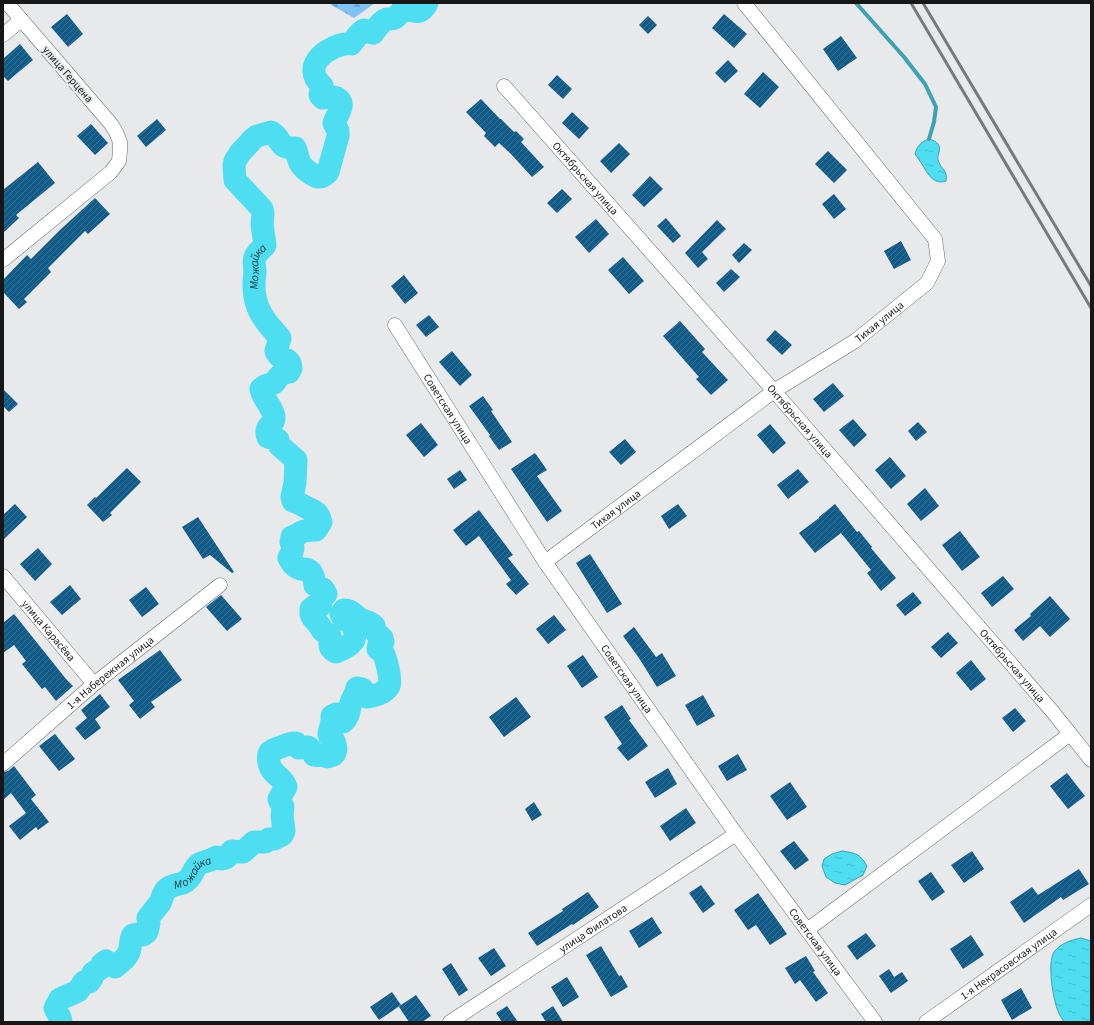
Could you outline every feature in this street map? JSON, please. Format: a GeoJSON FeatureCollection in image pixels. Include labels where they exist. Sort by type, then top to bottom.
{"type":"FeatureCollection","features":[{"type":"Feature","properties":{"kind":"street","name":"улица Герцена"},"geometry":{"type":"LineString","coordinates":[[3,260],[111,172],[119,161],[120,151],[120,142],[111,124],[8,3]]}},
{"type":"Feature","properties":{"kind":"street","name":"Тихая улица"},"geometry":{"type":"LineString","coordinates":[[545,562],[774,391],[855,341],[927,283],[938,261],[935,239],[744,3]]}},
{"type":"Feature","properties":{"kind":"street"},"geometry":{"type":"LineString","coordinates":[[3,35],[21,20]]}},
{"type":"Feature","properties":{"kind":"street","name":"Октябрьская улица"},"geometry":{"type":"LineString","coordinates":[[504,86],[774,391],[1052,711],[1091,760]]}},
{"type":"Feature","properties":{"kind":"street","name":"Советская улица"},"geometry":{"type":"LineString","coordinates":[[395,325],[545,562],[736,834],[875,1022]]}},
{"type":"Feature","properties":{"kind":"street","name":"улица Карасёва"},"geometry":{"type":"LineString","coordinates":[[3,576],[94,684]]}},
{"type":"Feature","properties":{"kind":"street","name":"1-я Набережная улица"},"geometry":{"type":"LineString","coordinates":[[3,764],[94,684],[220,585]]}},
{"type":"Feature","properties":{"kind":"street"},"geometry":{"type":"LineString","coordinates":[[807,930],[1070,734]]}},
{"type":"Feature","properties":{"kind":"street","name":"улица Филатова"},"geometry":{"type":"LineString","coordinates":[[450,1022],[736,834]]}},
{"type":"Feature","properties":{"kind":"street","name":"1-я Некрасовская улица"},"geometry":{"type":"LineString","coordinates":[[926,1022],[1091,905]]}},
{"type":"Feature","properties":{"kind":"green space"},"geometry":{"type":"Polygon","coordinates":[[[328,3],[375,3],[354,18],[328,3]]]}},
{"type":"Feature","properties":{"kind":"water"},"geometry":{"type":"Polygon","coordinates":[[[929,139],[936,142],[939,146],[938,160],[945,171],[946,181],[941,182],[931,178],[915,154],[920,144],[929,139]]]}},
{"type":"Feature","properties":{"kind":"water"},"geometry":{"type":"Polygon","coordinates":[[[842,851],[851,852],[857,855],[867,866],[863,875],[845,885],[835,883],[826,877],[822,866],[824,859],[832,854],[842,851]]]}},
{"type":"Feature","properties":{"kind":"water"},"geometry":{"type":"Polygon","coordinates":[[[1081,938],[1091,941],[1091,1022],[1064,1022],[1058,1012],[1053,990],[1051,972],[1052,957],[1054,952],[1063,944],[1081,938]]]}},
{"type":"Feature","properties":{"kind":"building"},"geometry":{"type":"Polygon","coordinates":[[[67,14],[83,34],[68,47],[51,27],[67,14]]]}},
{"type":"Feature","properties":{"kind":"building"},"geometry":{"type":"Polygon","coordinates":[[[724,14],[747,34],[734,48],[712,28],[724,14]]]}},
{"type":"Feature","properties":{"kind":"building"},"geometry":{"type":"Polygon","coordinates":[[[648,16],[657,25],[648,34],[639,25],[648,16]]]}},
{"type":"Feature","properties":{"kind":"building"},"geometry":{"type":"Polygon","coordinates":[[[841,36],[857,58],[838,71],[823,49],[841,36]]]}},
{"type":"Feature","properties":{"kind":"building"},"geometry":{"type":"Polygon","coordinates":[[[20,44],[33,60],[8,81],[3,76],[3,59],[20,44]]]}},
{"type":"Feature","properties":{"kind":"building"},"geometry":{"type":"Polygon","coordinates":[[[728,60],[738,71],[725,83],[715,73],[728,60]]]}},
{"type":"Feature","properties":{"kind":"building"},"geometry":{"type":"Polygon","coordinates":[[[763,72],[779,87],[760,108],[744,94],[763,72]]]}},
{"type":"Feature","properties":{"kind":"building"},"geometry":{"type":"Polygon","coordinates":[[[557,75],[572,89],[563,99],[548,85],[557,75]]]}},
{"type":"Feature","properties":{"kind":"building"},"geometry":{"type":"Polygon","coordinates":[[[481,99],[500,119],[524,139],[521,142],[544,167],[532,177],[499,143],[495,147],[484,136],[486,133],[466,112],[481,99]]]}},
{"type":"Feature","properties":{"kind":"building"},"geometry":{"type":"Polygon","coordinates":[[[572,112],[589,128],[579,139],[562,123],[572,112]]]}},
{"type":"Feature","properties":{"kind":"building"},"geometry":{"type":"Polygon","coordinates":[[[157,119],[166,130],[146,147],[137,136],[157,119]]]}},
{"type":"Feature","properties":{"kind":"building"},"geometry":{"type":"Polygon","coordinates":[[[91,124],[108,143],[95,155],[77,136],[91,124]]]}},
{"type":"Feature","properties":{"kind":"building"},"geometry":{"type":"Polygon","coordinates":[[[619,143],[630,154],[611,173],[600,161],[619,143]]]}},
{"type":"Feature","properties":{"kind":"building"},"geometry":{"type":"Polygon","coordinates":[[[828,151],[847,170],[834,183],[815,164],[828,151]]]}},
{"type":"Feature","properties":{"kind":"building"},"geometry":{"type":"Polygon","coordinates":[[[38,162],[55,183],[16,215],[19,218],[3,233],[3,190],[38,162]]]}},
{"type":"Feature","properties":{"kind":"building"},"geometry":{"type":"Polygon","coordinates":[[[650,176],[663,189],[644,207],[632,195],[650,176]]]}},
{"type":"Feature","properties":{"kind":"building"},"geometry":{"type":"Polygon","coordinates":[[[562,189],[572,199],[557,213],[547,203],[562,189]]]}},
{"type":"Feature","properties":{"kind":"building"},"geometry":{"type":"Polygon","coordinates":[[[834,194],[846,209],[834,219],[822,204],[834,194]]]}},
{"type":"Feature","properties":{"kind":"building"},"geometry":{"type":"Polygon","coordinates":[[[95,198],[110,214],[88,234],[85,231],[48,268],[51,272],[24,299],[27,302],[19,309],[3,292],[3,280],[27,255],[31,259],[95,198]]]}},
{"type":"Feature","properties":{"kind":"building"},"geometry":{"type":"Polygon","coordinates":[[[666,218],[681,236],[673,243],[657,226],[666,218]]]}},
{"type":"Feature","properties":{"kind":"building"},"geometry":{"type":"Polygon","coordinates":[[[596,219],[609,234],[589,253],[575,237],[596,219]]]}},
{"type":"Feature","properties":{"kind":"building"},"geometry":{"type":"Polygon","coordinates":[[[717,220],[726,229],[702,252],[708,259],[698,268],[685,253],[717,220]]]}},
{"type":"Feature","properties":{"kind":"building"},"geometry":{"type":"Polygon","coordinates":[[[901,241],[911,260],[894,269],[884,251],[901,241]]]}},
{"type":"Feature","properties":{"kind":"building"},"geometry":{"type":"Polygon","coordinates":[[[744,243],[752,250],[739,263],[732,255],[744,243]]]}},
{"type":"Feature","properties":{"kind":"building"},"geometry":{"type":"Polygon","coordinates":[[[623,257],[644,281],[629,294],[608,270],[623,257]]]}},
{"type":"Feature","properties":{"kind":"building"},"geometry":{"type":"Polygon","coordinates":[[[731,269],[740,277],[724,292],[716,283],[731,269]]]}},
{"type":"Feature","properties":{"kind":"building"},"geometry":{"type":"Polygon","coordinates":[[[404,275],[418,293],[405,304],[391,286],[404,275]]]}},
{"type":"Feature","properties":{"kind":"building"},"geometry":{"type":"Polygon","coordinates":[[[429,315],[439,327],[426,337],[416,325],[429,315]]]}},
{"type":"Feature","properties":{"kind":"building"},"geometry":{"type":"Polygon","coordinates":[[[680,321],[705,349],[702,352],[728,380],[711,395],[696,379],[699,377],[663,336],[680,321]]]}},
{"type":"Feature","properties":{"kind":"building"},"geometry":{"type":"Polygon","coordinates":[[[775,330],[792,345],[782,355],[766,340],[775,330]]]}},
{"type":"Feature","properties":{"kind":"building"},"geometry":{"type":"Polygon","coordinates":[[[452,351],[472,375],[460,386],[439,362],[452,351]]]}},
{"type":"Feature","properties":{"kind":"building"},"geometry":{"type":"Polygon","coordinates":[[[833,383],[844,396],[824,412],[813,399],[833,383]]]}},
{"type":"Feature","properties":{"kind":"building"},"geometry":{"type":"Polygon","coordinates":[[[3,389],[18,404],[9,412],[3,406],[3,389]]]}},
{"type":"Feature","properties":{"kind":"building"},"geometry":{"type":"Polygon","coordinates":[[[483,396],[493,410],[491,411],[512,442],[499,450],[469,406],[483,396]]]}},
{"type":"Feature","properties":{"kind":"building"},"geometry":{"type":"Polygon","coordinates":[[[853,419],[867,435],[854,447],[839,430],[853,419]]]}},
{"type":"Feature","properties":{"kind":"building"},"geometry":{"type":"Polygon","coordinates":[[[918,422],[927,432],[916,441],[908,431],[918,422]]]}},
{"type":"Feature","properties":{"kind":"building"},"geometry":{"type":"Polygon","coordinates":[[[421,423],[438,445],[424,457],[406,435],[421,423]]]}},
{"type":"Feature","properties":{"kind":"building"},"geometry":{"type":"Polygon","coordinates":[[[770,424],[786,443],[773,454],[757,435],[770,424]]]}},
{"type":"Feature","properties":{"kind":"building"},"geometry":{"type":"Polygon","coordinates":[[[625,439],[636,452],[621,465],[609,452],[625,439]]]}},
{"type":"Feature","properties":{"kind":"building"},"geometry":{"type":"Polygon","coordinates":[[[535,453],[547,470],[537,476],[562,511],[547,522],[511,469],[535,453]]]}},
{"type":"Feature","properties":{"kind":"building"},"geometry":{"type":"Polygon","coordinates":[[[890,457],[906,476],[891,489],[875,470],[890,457]]]}},
{"type":"Feature","properties":{"kind":"building"},"geometry":{"type":"Polygon","coordinates":[[[127,468],[141,482],[110,513],[112,515],[103,522],[87,505],[127,468]]]}},
{"type":"Feature","properties":{"kind":"building"},"geometry":{"type":"Polygon","coordinates":[[[798,469],[809,482],[788,499],[777,485],[798,469]]]}},
{"type":"Feature","properties":{"kind":"building"},"geometry":{"type":"Polygon","coordinates":[[[460,470],[467,480],[454,489],[447,479],[460,470]]]}},
{"type":"Feature","properties":{"kind":"building"},"geometry":{"type":"Polygon","coordinates":[[[925,488],[939,506],[921,521],[907,504],[925,488]]]}},
{"type":"Feature","properties":{"kind":"building"},"geometry":{"type":"Polygon","coordinates":[[[15,504],[27,517],[3,540],[3,515],[15,504]]]}},
{"type":"Feature","properties":{"kind":"building"},"geometry":{"type":"Polygon","coordinates":[[[678,504],[687,516],[669,529],[661,516],[678,504]]]}},
{"type":"Feature","properties":{"kind":"building"},"geometry":{"type":"Polygon","coordinates":[[[835,504],[857,532],[859,531],[896,578],[881,591],[867,573],[871,570],[841,533],[815,553],[799,533],[835,504]]]}},
{"type":"Feature","properties":{"kind":"building"},"geometry":{"type":"Polygon","coordinates":[[[479,510],[513,555],[508,558],[529,584],[516,595],[506,584],[511,580],[479,536],[466,546],[453,530],[479,510]]]}},
{"type":"Feature","properties":{"kind":"building"},"geometry":{"type":"Polygon","coordinates":[[[198,517],[234,572],[232,573],[210,555],[203,559],[182,527],[198,517]]]}},
{"type":"Feature","properties":{"kind":"building"},"geometry":{"type":"Polygon","coordinates":[[[960,531],[980,557],[962,571],[942,545],[960,531]]]}},
{"type":"Feature","properties":{"kind":"building"},"geometry":{"type":"Polygon","coordinates":[[[38,548],[52,564],[35,581],[20,564],[38,548]]]}},
{"type":"Feature","properties":{"kind":"building"},"geometry":{"type":"Polygon","coordinates":[[[590,554],[622,604],[607,613],[576,563],[590,554]]]}},
{"type":"Feature","properties":{"kind":"building"},"geometry":{"type":"Polygon","coordinates":[[[1003,576],[1014,589],[992,607],[981,593],[1003,576]]]}},
{"type":"Feature","properties":{"kind":"building"},"geometry":{"type":"Polygon","coordinates":[[[70,585],[81,599],[62,615],[50,602],[70,585]]]}},
{"type":"Feature","properties":{"kind":"building"},"geometry":{"type":"Polygon","coordinates":[[[146,587],[159,604],[142,617],[129,600],[146,587]]]}},
{"type":"Feature","properties":{"kind":"building"},"geometry":{"type":"Polygon","coordinates":[[[913,592],[922,603],[905,616],[896,605],[913,592]]]}},
{"type":"Feature","properties":{"kind":"building"},"geometry":{"type":"Polygon","coordinates":[[[221,595],[242,619],[227,631],[206,607],[221,595]]]}},
{"type":"Feature","properties":{"kind":"building"},"geometry":{"type":"Polygon","coordinates":[[[1050,596],[1070,619],[1050,637],[1040,626],[1023,641],[1014,630],[1031,616],[1030,614],[1050,596]]]}},
{"type":"Feature","properties":{"kind":"building"},"geometry":{"type":"Polygon","coordinates":[[[14,614],[73,686],[56,701],[45,687],[42,689],[22,664],[26,661],[14,645],[3,653],[3,623],[14,614]]]}},
{"type":"Feature","properties":{"kind":"building"},"geometry":{"type":"Polygon","coordinates":[[[554,615],[566,630],[548,644],[536,629],[554,615]]]}},
{"type":"Feature","properties":{"kind":"building"},"geometry":{"type":"Polygon","coordinates":[[[634,627],[656,657],[662,653],[676,676],[657,687],[623,636],[634,627]]]}},
{"type":"Feature","properties":{"kind":"building"},"geometry":{"type":"Polygon","coordinates":[[[948,632],[958,643],[941,658],[931,647],[948,632]]]}},
{"type":"Feature","properties":{"kind":"building"},"geometry":{"type":"Polygon","coordinates":[[[160,650],[182,680],[151,702],[155,707],[140,719],[129,705],[134,701],[118,680],[160,650]]]}},
{"type":"Feature","properties":{"kind":"building"},"geometry":{"type":"Polygon","coordinates":[[[583,655],[598,677],[582,688],[567,666],[583,655]]]}},
{"type":"Feature","properties":{"kind":"building"},"geometry":{"type":"Polygon","coordinates":[[[971,660],[986,679],[971,691],[956,673],[971,660]]]}},
{"type":"Feature","properties":{"kind":"building"},"geometry":{"type":"Polygon","coordinates":[[[100,694],[110,707],[95,719],[101,728],[85,740],[75,728],[87,718],[81,710],[100,694]]]}},
{"type":"Feature","properties":{"kind":"building"},"geometry":{"type":"Polygon","coordinates":[[[703,695],[715,716],[697,726],[685,705],[703,695]]]}},
{"type":"Feature","properties":{"kind":"building"},"geometry":{"type":"Polygon","coordinates":[[[516,697],[531,717],[504,737],[489,717],[516,697]]]}},
{"type":"Feature","properties":{"kind":"building"},"geometry":{"type":"Polygon","coordinates":[[[622,705],[631,719],[629,720],[648,746],[628,761],[617,748],[622,744],[604,717],[622,705]]]}},
{"type":"Feature","properties":{"kind":"building"},"geometry":{"type":"Polygon","coordinates":[[[1015,708],[1026,721],[1013,732],[1002,718],[1015,708]]]}},
{"type":"Feature","properties":{"kind":"building"},"geometry":{"type":"Polygon","coordinates":[[[55,734],[75,759],[59,771],[39,746],[55,734]]]}},
{"type":"Feature","properties":{"kind":"building"},"geometry":{"type":"Polygon","coordinates":[[[738,754],[747,770],[727,781],[718,766],[738,754]]]}},
{"type":"Feature","properties":{"kind":"building"},"geometry":{"type":"Polygon","coordinates":[[[14,766],[36,795],[31,799],[49,822],[38,830],[36,827],[20,840],[9,826],[26,813],[11,793],[3,800],[3,772],[8,771],[14,766]]]}},
{"type":"Feature","properties":{"kind":"building"},"geometry":{"type":"Polygon","coordinates":[[[668,768],[677,784],[655,798],[645,782],[668,768]]]}},
{"type":"Feature","properties":{"kind":"building"},"geometry":{"type":"Polygon","coordinates":[[[1067,773],[1085,796],[1068,809],[1050,786],[1067,773]]]}},
{"type":"Feature","properties":{"kind":"building"},"geometry":{"type":"Polygon","coordinates":[[[790,782],[807,807],[787,820],[770,796],[790,782]]]}},
{"type":"Feature","properties":{"kind":"building"},"geometry":{"type":"Polygon","coordinates":[[[534,802],[542,815],[532,821],[525,809],[534,802]]]}},
{"type":"Feature","properties":{"kind":"building"},"geometry":{"type":"Polygon","coordinates":[[[686,808],[696,823],[670,841],[660,826],[686,808]]]}},
{"type":"Feature","properties":{"kind":"building"},"geometry":{"type":"Polygon","coordinates":[[[794,841],[809,860],[795,870],[780,851],[794,841]]]}},
{"type":"Feature","properties":{"kind":"building"},"geometry":{"type":"Polygon","coordinates":[[[972,851],[984,869],[964,883],[951,865],[972,851]]]}},
{"type":"Feature","properties":{"kind":"building"},"geometry":{"type":"Polygon","coordinates":[[[1079,869],[1089,884],[1063,900],[1061,897],[1024,923],[1010,902],[1032,887],[1038,895],[1079,869]]]}},
{"type":"Feature","properties":{"kind":"building"},"geometry":{"type":"Polygon","coordinates":[[[931,872],[945,892],[932,901],[918,881],[931,872]]]}},
{"type":"Feature","properties":{"kind":"building"},"geometry":{"type":"Polygon","coordinates":[[[701,885],[715,904],[703,913],[689,893],[701,885]]]}},
{"type":"Feature","properties":{"kind":"building"},"geometry":{"type":"Polygon","coordinates":[[[588,892],[599,907],[573,925],[572,924],[537,946],[528,933],[563,911],[562,909],[588,892]]]}},
{"type":"Feature","properties":{"kind":"building"},"geometry":{"type":"Polygon","coordinates":[[[758,893],[787,934],[770,945],[756,925],[748,930],[734,910],[758,893]]]}},
{"type":"Feature","properties":{"kind":"building"},"geometry":{"type":"Polygon","coordinates":[[[652,917],[662,933],[639,948],[629,931],[652,917]]]}},
{"type":"Feature","properties":{"kind":"building"},"geometry":{"type":"Polygon","coordinates":[[[866,933],[876,946],[857,960],[847,946],[866,933]]]}},
{"type":"Feature","properties":{"kind":"building"},"geometry":{"type":"Polygon","coordinates":[[[971,935],[984,955],[963,969],[950,949],[971,935]]]}},
{"type":"Feature","properties":{"kind":"building"},"geometry":{"type":"Polygon","coordinates":[[[601,946],[619,976],[621,975],[628,987],[611,997],[586,955],[601,946]]]}},
{"type":"Feature","properties":{"kind":"building"},"geometry":{"type":"Polygon","coordinates":[[[494,948],[506,966],[491,976],[478,958],[494,948]]]}},
{"type":"Feature","properties":{"kind":"building"},"geometry":{"type":"Polygon","coordinates":[[[806,956],[815,971],[813,972],[828,993],[816,1002],[800,980],[795,984],[785,968],[806,956]]]}},
{"type":"Feature","properties":{"kind":"building"},"geometry":{"type":"Polygon","coordinates":[[[451,963],[468,990],[459,996],[442,969],[451,963]]]}},
{"type":"Feature","properties":{"kind":"building"},"geometry":{"type":"Polygon","coordinates":[[[889,969],[894,977],[902,972],[908,981],[891,993],[879,976],[889,969]]]}},
{"type":"Feature","properties":{"kind":"building"},"geometry":{"type":"Polygon","coordinates":[[[567,977],[579,997],[563,1007],[551,987],[567,977]]]}},
{"type":"Feature","properties":{"kind":"building"},"geometry":{"type":"Polygon","coordinates":[[[1021,988],[1032,1008],[1012,1020],[1001,1000],[1021,988]]]}},
{"type":"Feature","properties":{"kind":"building"},"geometry":{"type":"Polygon","coordinates":[[[392,992],[401,1005],[379,1020],[370,1007],[392,992]]]}},
{"type":"Feature","properties":{"kind":"building"},"geometry":{"type":"Polygon","coordinates":[[[416,995],[431,1016],[422,1022],[409,1022],[399,1007],[416,995]]]}},
{"type":"Feature","properties":{"kind":"building"},"geometry":{"type":"Polygon","coordinates":[[[507,1006],[518,1022],[502,1022],[496,1013],[507,1006]]]}},
{"type":"Feature","properties":{"kind":"building"},"geometry":{"type":"Polygon","coordinates":[[[553,1006],[563,1022],[546,1022],[541,1014],[553,1006]]]}},
{"type":"Feature","properties":{"kind":"waterway","name":"Можайка"},"geometry":{"type":"LineString","coordinates":[[61,1022],[55,1008],[60,999],[78,991],[84,982],[89,982],[93,973],[101,968],[102,964],[106,961],[115,967],[124,959],[128,954],[133,935],[143,935],[147,932],[149,923],[148,918],[160,903],[168,888],[187,881],[197,866],[201,863],[216,857],[221,859],[226,858],[232,851],[243,852],[254,842],[265,842],[269,839],[274,839],[282,835],[284,831],[282,816],[283,807],[279,799],[286,787],[284,782],[274,772],[269,764],[270,752],[287,744],[296,743],[299,748],[308,747],[312,750],[314,755],[324,755],[327,757],[333,755],[336,746],[329,734],[332,716],[336,714],[343,722],[346,719],[357,688],[362,689],[363,695],[367,697],[382,693],[389,686],[390,683],[386,660],[383,653],[378,649],[379,644],[383,642],[374,626],[359,619],[352,612],[344,610],[341,614],[344,619],[353,624],[355,630],[354,639],[350,645],[336,652],[331,649],[330,636],[322,630],[311,614],[311,609],[315,606],[320,606],[322,597],[326,594],[323,589],[315,585],[314,577],[310,571],[300,569],[293,564],[289,558],[293,548],[291,542],[292,537],[305,531],[316,530],[321,522],[316,512],[293,501],[292,497],[295,483],[296,460],[279,445],[278,440],[268,437],[267,433],[267,430],[273,422],[274,417],[261,389],[274,383],[280,375],[289,372],[291,368],[290,363],[278,355],[276,351],[280,338],[264,318],[257,306],[254,293],[254,259],[265,245],[262,224],[263,214],[262,209],[235,180],[234,166],[240,153],[253,139],[257,136],[271,132],[285,147],[295,148],[301,165],[308,172],[318,177],[321,177],[328,172],[338,136],[338,131],[334,123],[340,110],[341,103],[337,98],[323,98],[320,95],[322,86],[316,79],[314,66],[321,56],[327,51],[339,45],[351,44],[362,31],[364,30],[373,33],[385,20],[393,19],[403,11],[407,10],[418,12],[424,8],[427,3]]}},
{"type":"Feature","properties":{"kind":"waterway"},"geometry":{"type":"LineString","coordinates":[[856,3],[904,57],[925,84],[936,107],[934,122],[929,139]]}},
{"type":"Feature","properties":{"kind":"railway"},"geometry":{"type":"LineString","coordinates":[[911,3],[1091,308]]}},
{"type":"Feature","properties":{"kind":"railway"},"geometry":{"type":"LineString","coordinates":[[923,3],[1091,286]]}}]}
